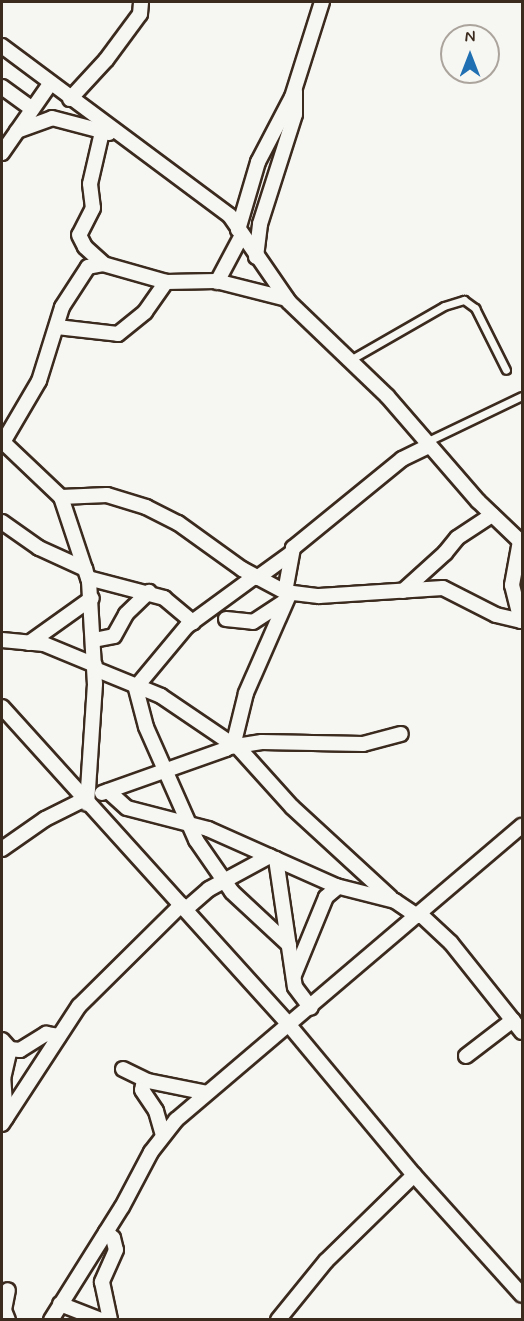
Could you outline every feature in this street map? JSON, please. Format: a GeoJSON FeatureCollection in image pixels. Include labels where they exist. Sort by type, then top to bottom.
{"type":"FeatureCollection","features":[{"type":"Feature","properties":{"kind":"street"},"geometry":{"type":"LineString","coordinates":[[70,99],[106,60],[140,14],[141,2]]}},
{"type":"Feature","properties":{"kind":"street"},"geometry":{"type":"LineString","coordinates":[[217,282],[240,232],[258,162],[295,86],[322,2]]}},
{"type":"Feature","properties":{"kind":"street"},"geometry":{"type":"LineString","coordinates":[[2,46],[70,99],[230,216],[287,299],[350,360],[492,515],[521,542],[512,585],[522,624]]}},
{"type":"Feature","properties":{"kind":"street"},"geometry":{"type":"LineString","coordinates":[[2,153],[50,84]]}},
{"type":"Feature","properties":{"kind":"street"},"geometry":{"type":"LineString","coordinates":[[256,257],[260,224],[295,114],[295,86]]}},
{"type":"Feature","properties":{"kind":"street"},"geometry":{"type":"LineString","coordinates":[[2,87],[64,120],[102,132],[119,133]]}},
{"type":"Feature","properties":{"kind":"street"},"geometry":{"type":"LineString","coordinates":[[17,131],[41,119],[64,120]]}},
{"type":"Feature","properties":{"kind":"street"},"geometry":{"type":"LineString","coordinates":[[102,132],[90,184],[93,208],[79,235],[85,247],[104,264]]}},
{"type":"Feature","properties":{"kind":"street"},"geometry":{"type":"LineString","coordinates":[[86,800],[95,667],[92,598],[87,573],[61,497],[2,443],[39,381],[62,307],[81,274],[93,264],[104,264],[166,282],[217,282],[287,299]]}},
{"type":"Feature","properties":{"kind":"street"},"geometry":{"type":"LineString","coordinates":[[57,327],[118,334],[145,312],[166,282]]}},
{"type":"Feature","properties":{"kind":"street"},"geometry":{"type":"LineString","coordinates":[[136,686],[193,622],[290,554],[303,538],[348,507],[402,459],[427,444]]}},
{"type":"Feature","properties":{"kind":"street"},"geometry":{"type":"LineString","coordinates":[[61,497],[107,495],[146,507],[178,522],[286,596],[443,588],[522,624]]}},
{"type":"Feature","properties":{"kind":"street"},"geometry":{"type":"LineString","coordinates":[[403,591],[445,553],[457,538],[492,515]]}},
{"type":"Feature","properties":{"kind":"street"},"geometry":{"type":"LineString","coordinates":[[2,522],[39,548],[87,573],[164,598],[193,622]]}},
{"type":"Feature","properties":{"kind":"street"},"geometry":{"type":"LineString","coordinates":[[232,746],[246,693],[276,630],[286,596],[290,554]]}},
{"type":"Feature","properties":{"kind":"street"},"geometry":{"type":"LineString","coordinates":[[94,640],[114,636],[126,614],[149,592]]}},
{"type":"Feature","properties":{"kind":"street"},"geometry":{"type":"LineString","coordinates":[[226,619],[253,622],[286,596]]}},
{"type":"Feature","properties":{"kind":"street"},"geometry":{"type":"LineString","coordinates":[[29,643],[92,598]]}},
{"type":"Feature","properties":{"kind":"street"},"geometry":{"type":"LineString","coordinates":[[6,644],[29,643],[61,650],[172,702],[232,746],[292,807],[393,901]]}},
{"type":"Feature","properties":{"kind":"street"},"geometry":{"type":"LineString","coordinates":[[136,686],[146,727],[166,770],[186,823],[209,862],[245,906],[289,945]]}},
{"type":"Feature","properties":{"kind":"street"},"geometry":{"type":"LineString","coordinates":[[2,707],[289,1025],[414,1175],[522,1295]]}},
{"type":"Feature","properties":{"kind":"street"},"geometry":{"type":"LineString","coordinates":[[2,849],[45,819],[86,800],[232,746],[262,742],[363,744],[400,734]]}},
{"type":"Feature","properties":{"kind":"street"},"geometry":{"type":"LineString","coordinates":[[108,791],[128,808],[186,823],[338,887],[393,901],[419,915],[450,943],[522,1032]]}},
{"type":"Feature","properties":{"kind":"street"},"geometry":{"type":"LineString","coordinates":[[51,1320],[163,1136],[207,1093],[311,1008],[522,826]]}},
{"type":"Feature","properties":{"kind":"street"},"geometry":{"type":"LineString","coordinates":[[4,1121],[79,1006],[184,907],[225,879],[273,858]]}},
{"type":"Feature","properties":{"kind":"street"},"geometry":{"type":"LineString","coordinates":[[273,858],[298,995],[311,1008]]}},
{"type":"Feature","properties":{"kind":"street"},"geometry":{"type":"LineString","coordinates":[[294,976],[326,897],[338,887]]}},
{"type":"Feature","properties":{"kind":"street"},"geometry":{"type":"LineString","coordinates":[[466,1056],[513,1020]]}},
{"type":"Feature","properties":{"kind":"street"},"geometry":{"type":"LineString","coordinates":[[4,1121],[3,1078],[6,1044],[28,1048],[46,1034],[59,1036]]}},
{"type":"Feature","properties":{"kind":"street"},"geometry":{"type":"LineString","coordinates":[[123,1069],[144,1080],[207,1093]]}},
{"type":"Feature","properties":{"kind":"street"},"geometry":{"type":"LineString","coordinates":[[144,1080],[142,1090],[156,1111],[163,1136]]}},
{"type":"Feature","properties":{"kind":"street"},"geometry":{"type":"LineString","coordinates":[[278,1320],[326,1261],[414,1175]]}},
{"type":"Feature","properties":{"kind":"street"},"geometry":{"type":"LineString","coordinates":[[106,1232],[113,1238],[116,1250],[102,1282],[110,1320]]}},
{"type":"Feature","properties":{"kind":"street"},"geometry":{"type":"LineString","coordinates":[[8,1290],[4,1310],[8,1320]]}},
{"type":"Feature","properties":{"kind":"street"},"geometry":{"type":"LineString","coordinates":[[60,1304],[101,1320]]}},
{"type":"Feature","properties":{"kind":"lane"},"geometry":{"type":"LineString","coordinates":[[350,360],[444,306],[464,300],[475,308],[506,370]]}},
{"type":"Feature","properties":{"kind":"lane"},"geometry":{"type":"LineString","coordinates":[[427,444],[522,396]]}}]}
